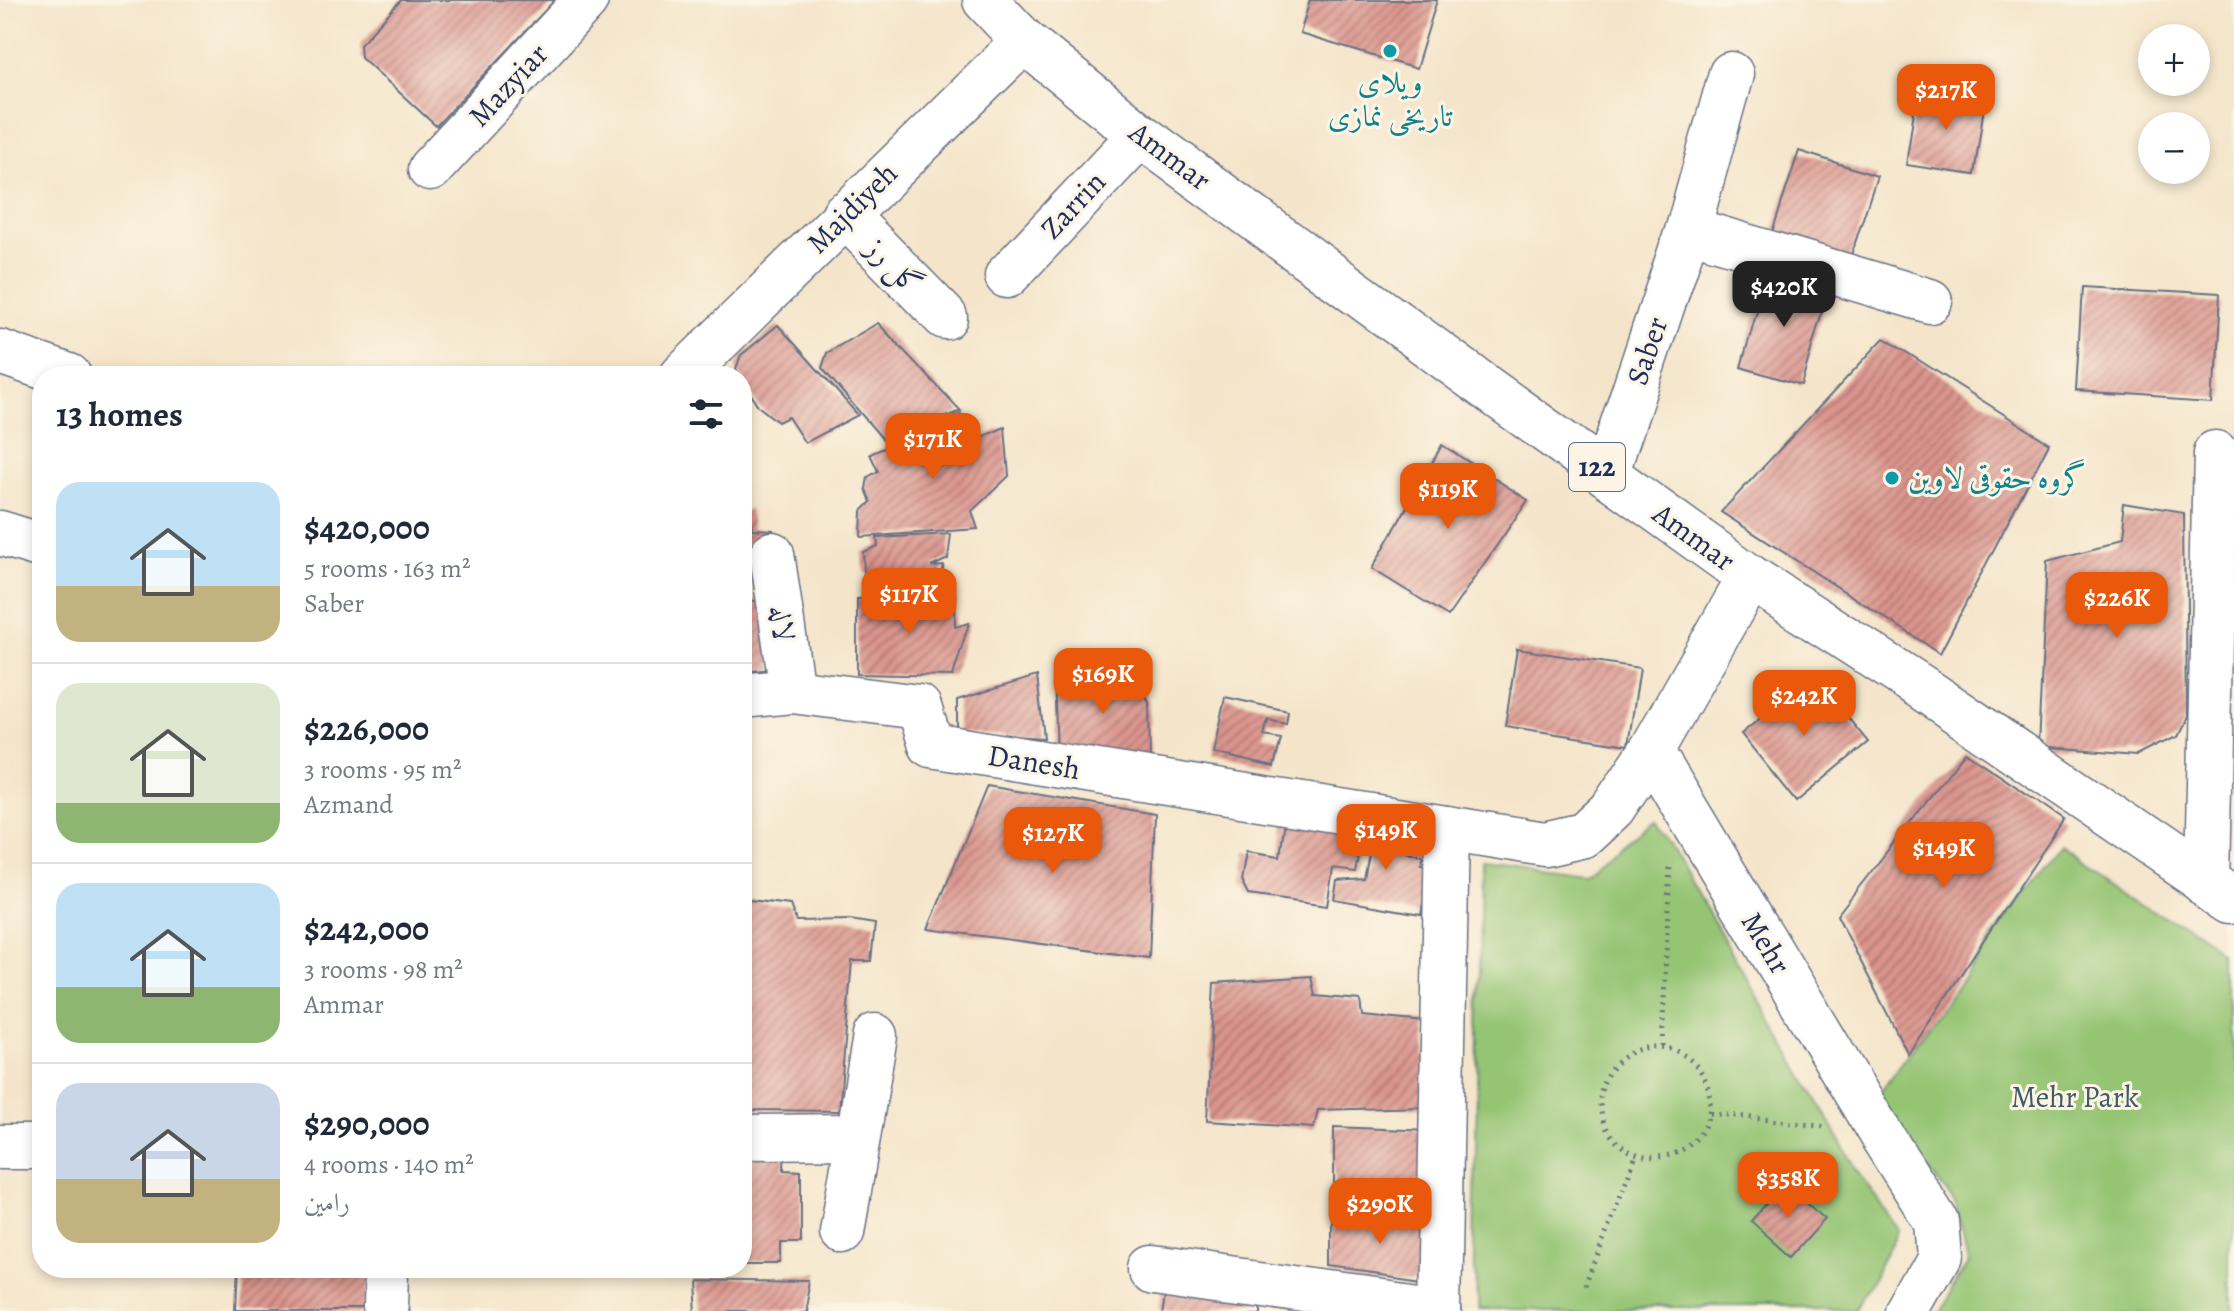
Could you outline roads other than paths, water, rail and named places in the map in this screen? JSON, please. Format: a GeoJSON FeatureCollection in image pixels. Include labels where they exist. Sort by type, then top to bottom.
{"type":"FeatureCollection","features":[{"type":"Feature","properties":{"kind":"street","name":"Mazyiar"},"geometry":{"type":"LineString","coordinates":[[430,169],[586,0]]}},
{"type":"Feature","properties":{"kind":"street","name":"Ammar"},"geometry":{"type":"LineString","coordinates":[[985,0],[1024,41],[1140,135],[1606,474],[1750,577],[1921,687],[2220,891]]}},
{"type":"Feature","properties":{"kind":"street","name":"Majdiyeh"},"geometry":{"type":"LineString","coordinates":[[692,366],[1024,41]]}},
{"type":"Feature","properties":{"kind":"street","name":"Saber"},"geometry":{"type":"LineString","coordinates":[[1606,474],[1688,229],[1731,74]]}},
{"type":"Feature","properties":{"kind":"street","name":"Zarrin"},"geometry":{"type":"LineString","coordinates":[[1007,276],[1140,135]]}},
{"type":"Feature","properties":{"kind":"street","name":"گل رز"},"geometry":{"type":"LineString","coordinates":[[844,214],[945,317]]}},
{"type":"Feature","properties":{"kind":"street"},"geometry":{"type":"LineString","coordinates":[[1688,229],[1930,301]]}},
{"type":"Feature","properties":{"kind":"street"},"geometry":{"type":"LineString","coordinates":[[0,352],[40,366]]}},
{"type":"Feature","properties":{"kind":"street"},"geometry":{"type":"LineString","coordinates":[[2215,453],[2220,891]]}},
{"type":"Feature","properties":{"kind":"street"},"geometry":{"type":"LineString","coordinates":[[0,533],[32,543]]}},
{"type":"Feature","properties":{"kind":"street","name":"لاله"},"geometry":{"type":"LineString","coordinates":[[772,554],[792,691]]}},
{"type":"Feature","properties":{"kind":"street"},"geometry":{"type":"LineString","coordinates":[[1153,1268],[1283,1299],[1438,1309],[1447,828],[1545,844],[1584,835],[1613,808],[1651,751],[1750,577]]}},
{"type":"Feature","properties":{"kind":"street","name":"Danesh"},"geometry":{"type":"LineString","coordinates":[[752,695],[792,691],[919,707],[931,745],[1447,828]]}},
{"type":"Feature","properties":{"kind":"street","name":"Mehr"},"geometry":{"type":"LineString","coordinates":[[1651,751],[1936,1221],[1939,1258],[1909,1311]]}},
{"type":"Feature","properties":{"kind":"street"},"geometry":{"type":"LineString","coordinates":[[842,1232],[875,1036]]}},
{"type":"Feature","properties":{"kind":"street"},"geometry":{"type":"LineString","coordinates":[[752,1137],[858,1136]]}},
{"type":"Feature","properties":{"kind":"street"},"geometry":{"type":"LineString","coordinates":[[0,1147],[32,1147]]}},
{"type":"Feature","properties":{"kind":"street"},"geometry":{"type":"LineString","coordinates":[[385,1311],[386,1278]]}},
{"type":"Feature","properties":{"kind":"place","name":"ویلای تاریخی نمازی"},"geometry":{"type":"Point","coordinates":[1390,51]}},
{"type":"Feature","properties":{"kind":"place","name":"گروه حقوقی لاوین"},"geometry":{"type":"Point","coordinates":[1892,478]}},
{"type":"Feature","properties":{"kind":"park label","name":"Mehr Park"},"geometry":{"type":"Point","coordinates":[2075,1097]}}]}
